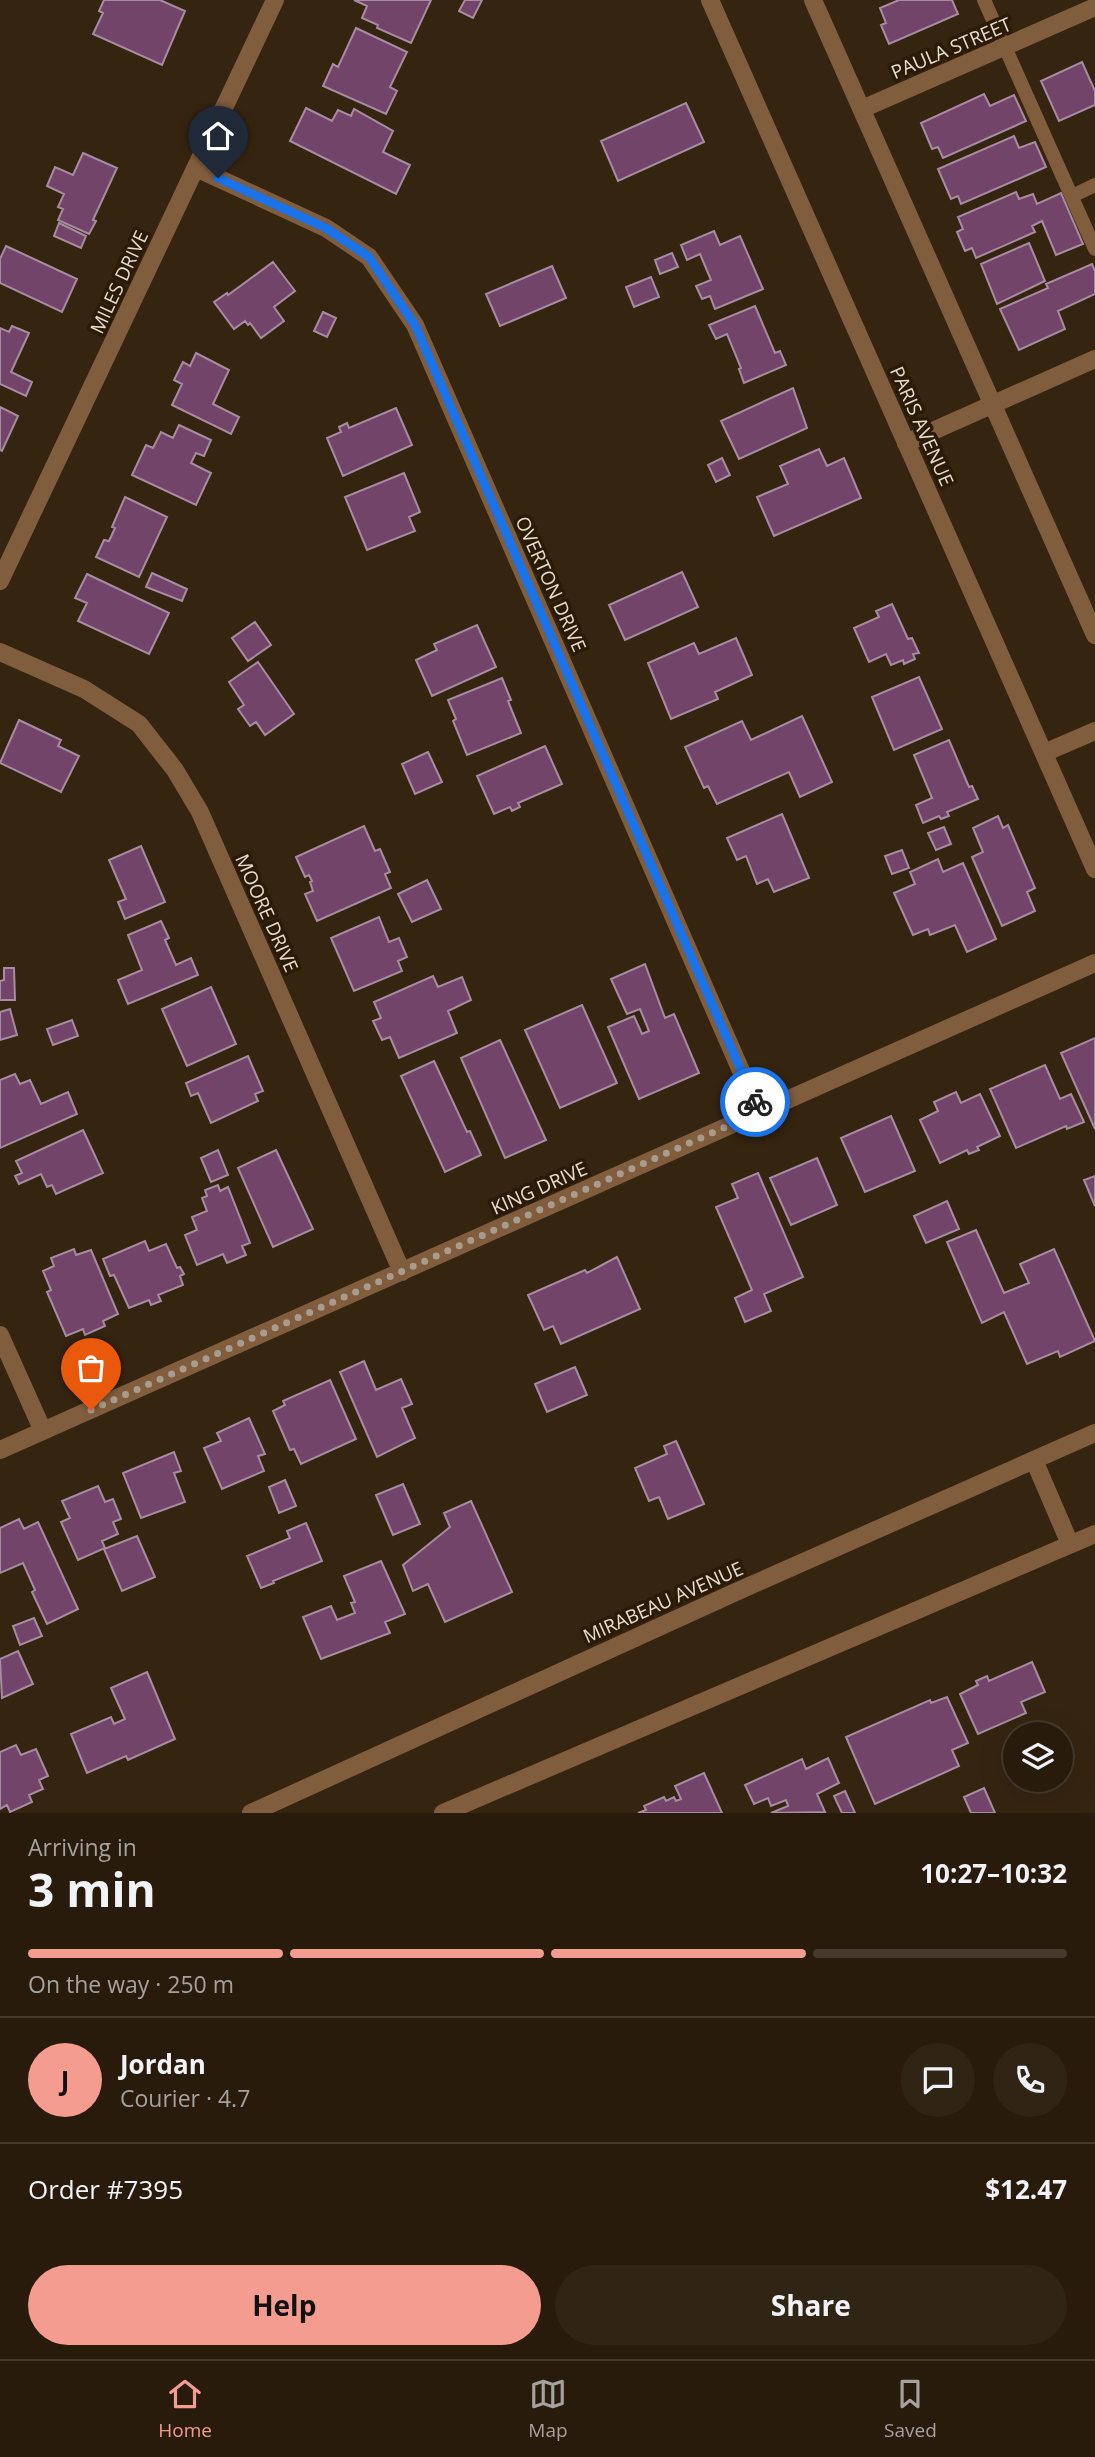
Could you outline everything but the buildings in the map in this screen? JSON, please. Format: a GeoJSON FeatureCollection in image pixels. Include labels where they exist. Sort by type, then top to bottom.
{"type":"FeatureCollection","features":[{"type":"Feature","properties":{"kind":"street","name":"MILES DRIVE"},"geometry":{"type":"LineString","coordinates":[[0,581],[275,0]]}},
{"type":"Feature","properties":{"kind":"street","name":"PARIS AVENUE"},"geometry":{"type":"LineString","coordinates":[[710,0],[1095,869]]}},
{"type":"Feature","properties":{"kind":"street"},"geometry":{"type":"LineString","coordinates":[[813,0],[1095,635]]}},
{"type":"Feature","properties":{"kind":"street","name":"PAULA STREET"},"geometry":{"type":"LineString","coordinates":[[862,109],[1095,7]]}},
{"type":"Feature","properties":{"kind":"street","name":"OVERTON DRIVE"},"geometry":{"type":"LineString","coordinates":[[197,168],[326,228],[369,257],[415,325],[759,1112]]}},
{"type":"Feature","properties":{"kind":"street"},"geometry":{"type":"LineString","coordinates":[[906,443],[1095,359]]}},
{"type":"Feature","properties":{"kind":"street","name":"MOORE DRIVE"},"geometry":{"type":"LineString","coordinates":[[0,652],[84,689],[139,724],[175,770],[200,812],[402,1272]]}},
{"type":"Feature","properties":{"kind":"street"},"geometry":{"type":"LineString","coordinates":[[1044,753],[1095,731]]}},
{"type":"Feature","properties":{"kind":"street","name":"KING DRIVE"},"geometry":{"type":"LineString","coordinates":[[0,1450],[1095,963]]}},
{"type":"Feature","properties":{"kind":"street"},"geometry":{"type":"LineString","coordinates":[[0,1335],[43,1431]]}},
{"type":"Feature","properties":{"kind":"street","name":"MIRABEAU AVENUE"},"geometry":{"type":"LineString","coordinates":[[251,1813],[725,1597],[1095,1433]]}},
{"type":"Feature","properties":{"kind":"street"},"geometry":{"type":"LineString","coordinates":[[1034,1460],[1070,1544]]}},
{"type":"Feature","properties":{"kind":"street"},"geometry":{"type":"LineString","coordinates":[[443,1813],[1095,1534]]}},
{"type":"Feature","properties":{"kind":"lane"},"geometry":{"type":"LineString","coordinates":[[984,0],[1095,249]]}},
{"type":"Feature","properties":{"kind":"lane"},"geometry":{"type":"LineString","coordinates":[[1072,196],[1095,185]]}},
{"type":"Feature","properties":{"kind":"way so far"},"geometry":{"type":"LineString","coordinates":[[91,1410],[759,1112],[755,1102]]}},
{"type":"Feature","properties":{"kind":"route"},"geometry":{"type":"LineString","coordinates":[[218,178],[326,228],[369,257],[415,325],[755,1102]]}}]}
